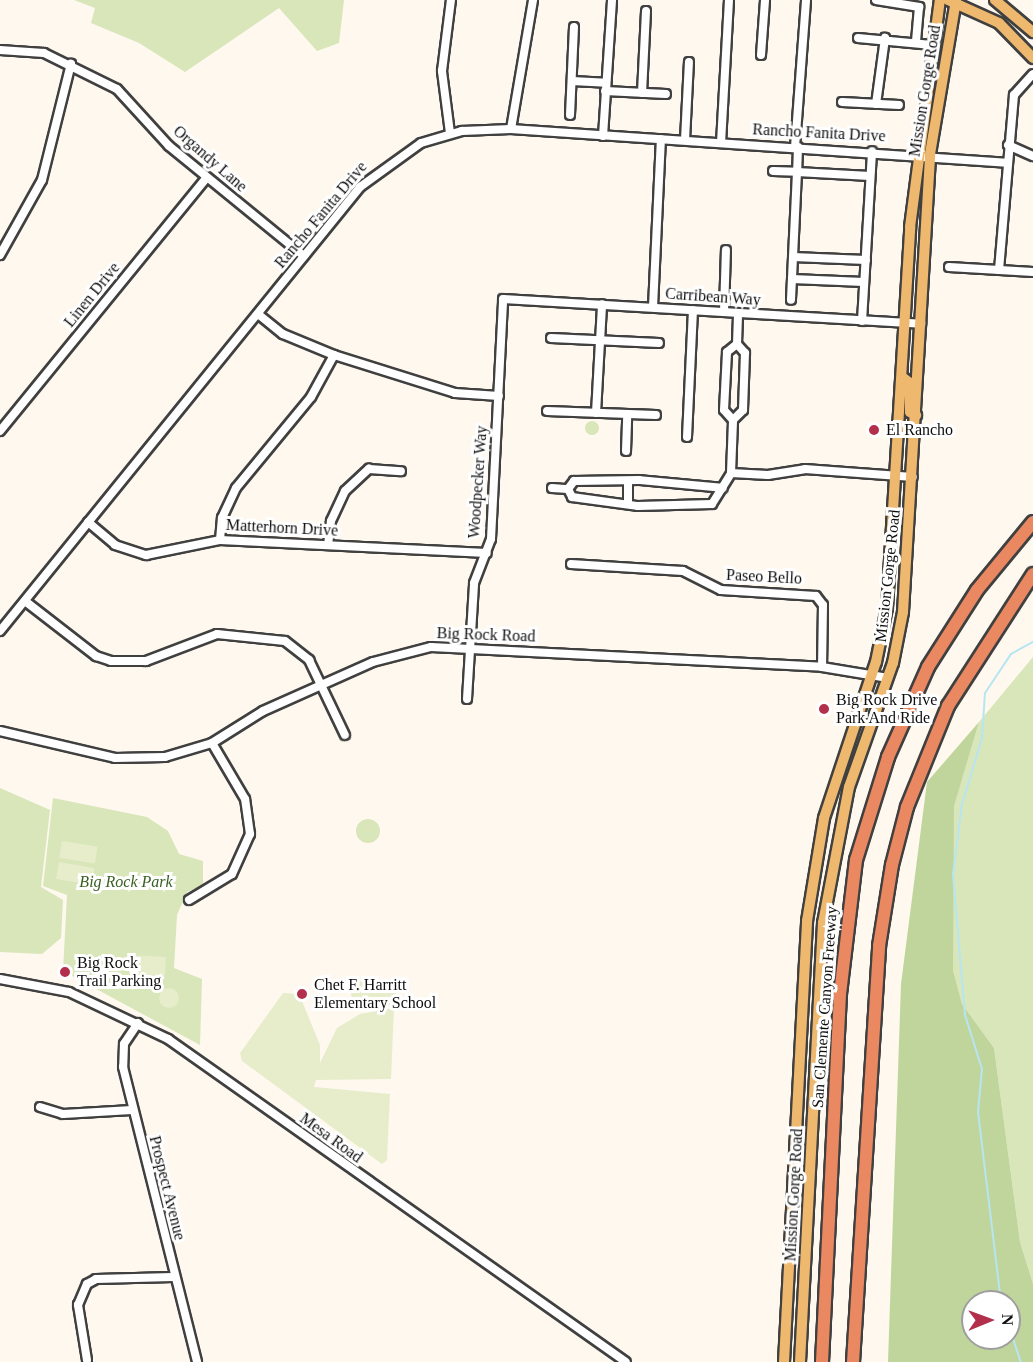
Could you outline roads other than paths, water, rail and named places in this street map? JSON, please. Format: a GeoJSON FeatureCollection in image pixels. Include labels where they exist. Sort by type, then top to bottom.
{"type":"FeatureCollection","features":[{"type":"Feature","properties":{"kind":"highway","name":"San Clemente Canyon Freeway"},"geometry":{"type":"LineString","coordinates":[[822,1362],[840,994],[856,861],[904,716],[977,590],[1033,522]]}},
{"type":"Feature","properties":{"kind":"highway"},"geometry":{"type":"LineString","coordinates":[[853,1362],[879,946],[907,807],[948,706],[1033,574]]}},
{"type":"Feature","properties":{"kind":"main road","name":"Mission Gorge Road"},"geometry":{"type":"LineString","coordinates":[[784,1362],[812,876],[834,782],[873,674],[887,608],[918,153],[940,0]]}},
{"type":"Feature","properties":{"kind":"main road"},"geometry":{"type":"LineString","coordinates":[[995,0],[1033,32]]}},
{"type":"Feature","properties":{"kind":"main road","name":"Mission Gorge Road"},"geometry":{"type":"LineString","coordinates":[[800,1362],[829,872],[849,787],[888,678],[903,612],[913,477],[930,154],[953,1]]}},
{"type":"Feature","properties":{"kind":"main road"},"geometry":{"type":"LineString","coordinates":[[953,1],[999,23],[1033,58]]}},
{"type":"Feature","properties":{"kind":"main road"},"geometry":{"type":"LineString","coordinates":[[902,377],[910,383],[910,412],[916,415]]}},
{"type":"Feature","properties":{"kind":"street"},"geometry":{"type":"LineString","coordinates":[[450,134],[442,71],[451,0]]}},
{"type":"Feature","properties":{"kind":"street"},"geometry":{"type":"LineString","coordinates":[[511,129],[533,0]]}},
{"type":"Feature","properties":{"kind":"street"},"geometry":{"type":"LineString","coordinates":[[603,136],[612,0]]}},
{"type":"Feature","properties":{"kind":"street"},"geometry":{"type":"LineString","coordinates":[[721,142],[729,0]]}},
{"type":"Feature","properties":{"kind":"street"},"geometry":{"type":"LineString","coordinates":[[761,55],[765,0]]}},
{"type":"Feature","properties":{"kind":"street"},"geometry":{"type":"LineString","coordinates":[[791,300],[797,172],[796,147],[806,0]]}},
{"type":"Feature","properties":{"kind":"street"},"geometry":{"type":"LineString","coordinates":[[876,0],[919,7],[916,43]]}},
{"type":"Feature","properties":{"kind":"street"},"geometry":{"type":"LineString","coordinates":[[642,93],[646,11]]}},
{"type":"Feature","properties":{"kind":"street"},"geometry":{"type":"LineString","coordinates":[[570,115],[574,27]]}},
{"type":"Feature","properties":{"kind":"street"},"geometry":{"type":"LineString","coordinates":[[858,38],[885,38],[932,45]]}},
{"type":"Feature","properties":{"kind":"street"},"geometry":{"type":"LineString","coordinates":[[876,104],[885,38]]}},
{"type":"Feature","properties":{"kind":"street","name":"Organdy Lane"},"geometry":{"type":"LineString","coordinates":[[0,50],[34,50],[71,64],[117,89],[169,146],[304,256]]}},
{"type":"Feature","properties":{"kind":"street"},"geometry":{"type":"LineString","coordinates":[[685,140],[689,62]]}},
{"type":"Feature","properties":{"kind":"street"},"geometry":{"type":"LineString","coordinates":[[0,255],[42,180],[71,64]]}},
{"type":"Feature","properties":{"kind":"street"},"geometry":{"type":"LineString","coordinates":[[999,270],[1006,163],[1014,94],[1033,74]]}},
{"type":"Feature","properties":{"kind":"street"},"geometry":{"type":"LineString","coordinates":[[572,81],[642,93],[666,94]]}},
{"type":"Feature","properties":{"kind":"street"},"geometry":{"type":"LineString","coordinates":[[842,102],[899,105]]}},
{"type":"Feature","properties":{"kind":"street","name":"Rancho Fanita Drive"},"geometry":{"type":"LineString","coordinates":[[0,632],[304,256],[378,170],[410,148],[450,134],[511,129],[918,153],[1006,163]]}},
{"type":"Feature","properties":{"kind":"street"},"geometry":{"type":"LineString","coordinates":[[653,308],[661,139]]}},
{"type":"Feature","properties":{"kind":"street"},"geometry":{"type":"LineString","coordinates":[[1008,145],[1033,156]]}},
{"type":"Feature","properties":{"kind":"street"},"geometry":{"type":"LineString","coordinates":[[862,321],[872,151]]}},
{"type":"Feature","properties":{"kind":"street"},"geometry":{"type":"LineString","coordinates":[[772,171],[870,176]]}},
{"type":"Feature","properties":{"kind":"street","name":"Linen Drive"},"geometry":{"type":"LineString","coordinates":[[0,431],[206,178]]}},
{"type":"Feature","properties":{"kind":"street"},"geometry":{"type":"LineString","coordinates":[[724,312],[726,250]]}},
{"type":"Feature","properties":{"kind":"street"},"geometry":{"type":"LineString","coordinates":[[793,257],[866,260]]}},
{"type":"Feature","properties":{"kind":"street"},"geometry":{"type":"LineString","coordinates":[[949,267],[1033,272]]}},
{"type":"Feature","properties":{"kind":"street"},"geometry":{"type":"LineString","coordinates":[[792,279],[864,282]]}},
{"type":"Feature","properties":{"kind":"street","name":"Carribean Way"},"geometry":{"type":"LineString","coordinates":[[503,299],[921,324]]}},
{"type":"Feature","properties":{"kind":"street","name":"Woodpecker Way"},"geometry":{"type":"LineString","coordinates":[[467,699],[474,583],[487,553],[499,396],[503,299]]}},
{"type":"Feature","properties":{"kind":"street"},"geometry":{"type":"LineString","coordinates":[[596,413],[602,304]]}},
{"type":"Feature","properties":{"kind":"street"},"geometry":{"type":"LineString","coordinates":[[687,437],[693,310]]}},
{"type":"Feature","properties":{"kind":"street"},"geometry":{"type":"LineString","coordinates":[[258,314],[283,334],[334,355],[455,393],[499,396]]}},
{"type":"Feature","properties":{"kind":"street"},"geometry":{"type":"LineString","coordinates":[[733,420],[742,410],[745,353],[737,344],[738,314]]}},
{"type":"Feature","properties":{"kind":"street"},"geometry":{"type":"LineString","coordinates":[[551,338],[659,343]]}},
{"type":"Feature","properties":{"kind":"street"},"geometry":{"type":"LineString","coordinates":[[568,489],[572,497],[628,502],[712,504],[731,473],[733,420],[724,402],[727,351],[737,344]]}},
{"type":"Feature","properties":{"kind":"street"},"geometry":{"type":"LineString","coordinates":[[220,540],[222,518],[236,488],[311,397],[334,355]]}},
{"type":"Feature","properties":{"kind":"street"},"geometry":{"type":"LineString","coordinates":[[547,411],[656,415]]}},
{"type":"Feature","properties":{"kind":"street"},"geometry":{"type":"LineString","coordinates":[[626,451],[627,414]]}},
{"type":"Feature","properties":{"kind":"street"},"geometry":{"type":"LineString","coordinates":[[328,545],[330,521],[345,491],[369,469],[401,471]]}},
{"type":"Feature","properties":{"kind":"street"},"geometry":{"type":"LineString","coordinates":[[731,473],[768,475],[805,469],[913,477]]}},
{"type":"Feature","properties":{"kind":"street"},"geometry":{"type":"LineString","coordinates":[[568,489],[574,481],[721,490]]}},
{"type":"Feature","properties":{"kind":"street"},"geometry":{"type":"LineString","coordinates":[[628,483],[628,502]]}},
{"type":"Feature","properties":{"kind":"street"},"geometry":{"type":"LineString","coordinates":[[552,488],[568,489]]}},
{"type":"Feature","properties":{"kind":"street","name":"Matterhorn Drive"},"geometry":{"type":"LineString","coordinates":[[88,522],[134,554],[159,554],[220,540],[487,553]]}},
{"type":"Feature","properties":{"kind":"street","name":"Paseo Bello"},"geometry":{"type":"LineString","coordinates":[[571,564],[683,571],[721,590],[816,596],[823,605],[822,667]]}},
{"type":"Feature","properties":{"kind":"street"},"geometry":{"type":"LineString","coordinates":[[25,601],[103,659],[146,661],[217,634],[277,638],[304,654],[322,684],[345,735]]}},
{"type":"Feature","properties":{"kind":"street","name":"Big Rock Road"},"geometry":{"type":"LineString","coordinates":[[0,731],[123,759],[165,757],[212,743],[322,684],[410,650],[470,648],[822,667],[888,678]]}},
{"type":"Feature","properties":{"kind":"street"},"geometry":{"type":"LineString","coordinates":[[189,900],[232,874],[250,834],[245,800],[212,743]]}},
{"type":"Feature","properties":{"kind":"street","name":"Mesa Road"},"geometry":{"type":"LineString","coordinates":[[0,979],[69,992],[138,1023],[626,1362]]}},
{"type":"Feature","properties":{"kind":"street","name":"Prospect Avenue"},"geometry":{"type":"LineString","coordinates":[[138,1023],[121,1054],[132,1110],[173,1277],[197,1362]]}},
{"type":"Feature","properties":{"kind":"street"},"geometry":{"type":"LineString","coordinates":[[40,1107],[63,1113],[132,1110]]}},
{"type":"Feature","properties":{"kind":"street"},"geometry":{"type":"LineString","coordinates":[[87,1360],[78,1305],[87,1284],[96,1279],[173,1277]]}},
{"type":"Feature","properties":{"kind":"waterway"},"geometry":{"type":"LineString","coordinates":[[1000,1290],[978,1112],[982,1069],[965,1015],[953,874],[962,804],[982,738],[985,693],[1011,654],[1033,642]]}},
{"type":"Feature","properties":{"kind":"waterway"},"geometry":{"type":"LineString","coordinates":[[1017,1350],[1021,1362]]}},
{"type":"Feature","properties":{"kind":"place","name":"El Rancho"},"geometry":{"type":"Point","coordinates":[874,430]}},
{"type":"Feature","properties":{"kind":"place","name":"Big Rock Drive Park And Ride"},"geometry":{"type":"Point","coordinates":[824,709]}},
{"type":"Feature","properties":{"kind":"place","name":"Big Rock Trail Parking"},"geometry":{"type":"Point","coordinates":[65,972]}},
{"type":"Feature","properties":{"kind":"place","name":"Chet F. Harritt Elementary School"},"geometry":{"type":"Point","coordinates":[302,994]}},
{"type":"Feature","properties":{"kind":"park label","name":"Big Rock Park"},"geometry":{"type":"Point","coordinates":[126,882]}}]}
